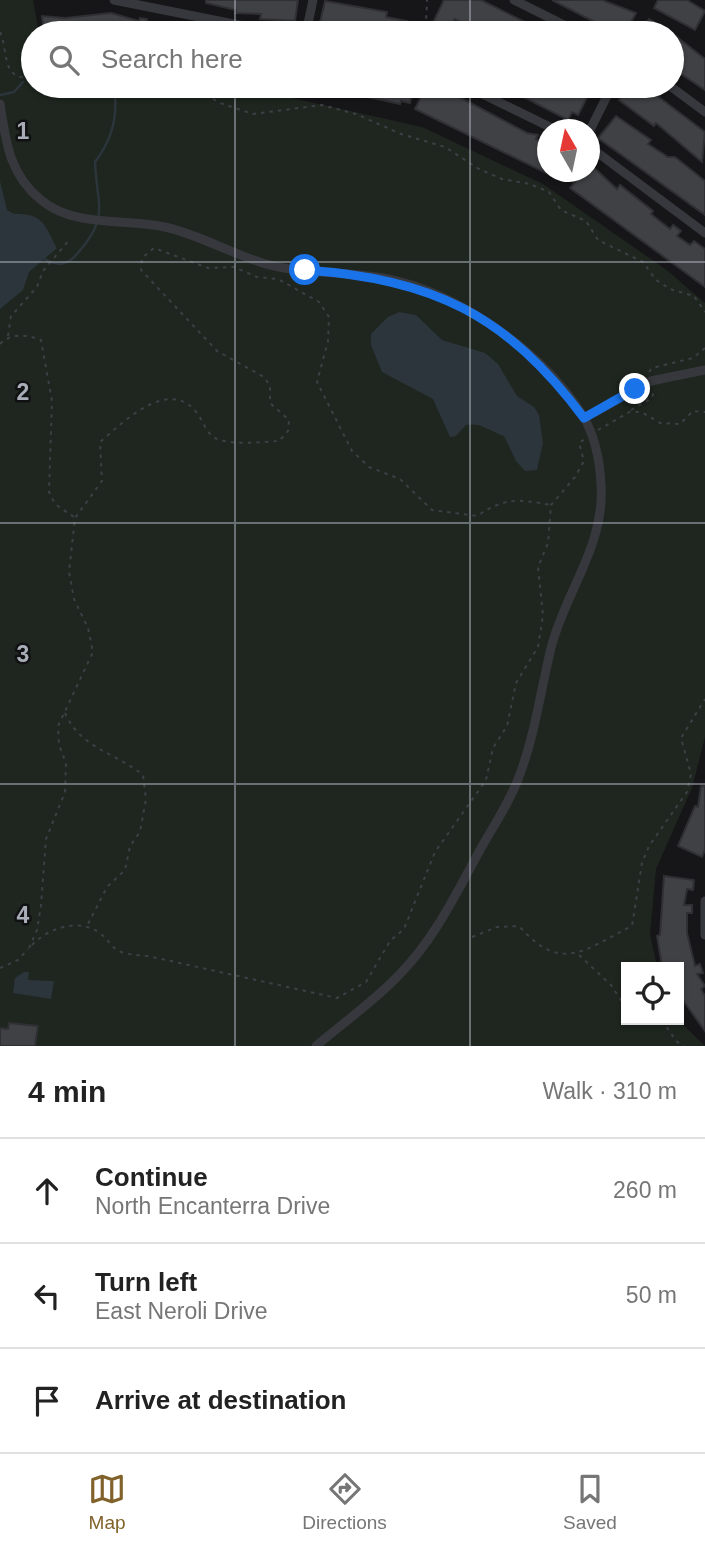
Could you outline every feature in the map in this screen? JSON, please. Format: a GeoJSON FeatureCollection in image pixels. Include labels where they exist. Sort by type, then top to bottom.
{"type":"FeatureCollection","features":[{"type":"Feature","properties":{"kind":"street"},"geometry":{"type":"LineString","coordinates":[[114,0],[219,21]]}},
{"type":"Feature","properties":{"kind":"street"},"geometry":{"type":"LineString","coordinates":[[309,21],[313,0]]}},
{"type":"Feature","properties":{"kind":"street"},"geometry":{"type":"LineString","coordinates":[[514,0],[556,21]]}},
{"type":"Feature","properties":{"kind":"street"},"geometry":{"type":"LineString","coordinates":[[684,96],[705,112]]}},
{"type":"Feature","properties":{"kind":"street"},"geometry":{"type":"LineString","coordinates":[[491,98],[537,121]]}},
{"type":"Feature","properties":{"kind":"street"},"geometry":{"type":"LineString","coordinates":[[596,119],[606,98]]}},
{"type":"Feature","properties":{"kind":"street"},"geometry":{"type":"LineString","coordinates":[[0,106],[13,167],[26,186],[51,207],[83,218],[166,227],[269,265],[390,279],[460,305],[511,341],[561,386],[584,418],[591,434],[601,484],[598,527],[590,556],[560,617],[520,776],[440,922],[421,950],[398,976],[316,1046]]}},
{"type":"Feature","properties":{"kind":"street"},"geometry":{"type":"LineString","coordinates":[[600,154],[705,233]]}},
{"type":"Feature","properties":{"kind":"street"},"geometry":{"type":"LineString","coordinates":[[584,418],[651,382],[705,370]]}},
{"type":"Feature","properties":{"kind":"street"},"geometry":{"type":"LineString","coordinates":[[705,901],[705,935]]}},
{"type":"Feature","properties":{"kind":"path"},"geometry":{"type":"LineString","coordinates":[[426,21],[427,0]]}},
{"type":"Feature","properties":{"kind":"path"},"geometry":{"type":"LineString","coordinates":[[0,32],[9,70],[21,77]]}},
{"type":"Feature","properties":{"kind":"path"},"geometry":{"type":"LineString","coordinates":[[211,98],[253,114],[321,105],[355,114],[401,134],[444,147],[479,169],[502,179],[530,184],[549,192],[561,210],[586,221],[598,240],[643,262],[656,280],[670,289],[694,296],[705,312]]}},
{"type":"Feature","properties":{"kind":"path"},"geometry":{"type":"LineString","coordinates":[[8,337],[11,316],[37,287],[43,271],[61,253],[70,239]]}},
{"type":"Feature","properties":{"kind":"path"},"geometry":{"type":"LineString","coordinates":[[29,948],[39,918],[46,839],[65,792],[66,763],[59,745],[58,726],[93,652],[88,628],[74,599],[69,572],[75,518],[102,481],[100,442],[138,410],[156,400],[182,402],[198,413],[208,432],[218,440],[279,441],[288,431],[289,420],[271,403],[271,386],[264,377],[216,351],[141,270],[142,258],[154,248],[208,268],[234,267],[257,276],[278,279],[319,302],[329,317],[328,341],[317,382],[352,451],[369,467],[400,479],[432,510],[477,516],[495,505],[516,498],[551,505]]}},
{"type":"Feature","properties":{"kind":"path"},"geometry":{"type":"LineString","coordinates":[[0,344],[8,337],[30,335],[41,340],[52,401],[49,492],[55,504],[75,518]]}},
{"type":"Feature","properties":{"kind":"path"},"geometry":{"type":"LineString","coordinates":[[0,968],[18,960],[40,936],[63,925],[86,927],[101,933],[112,947],[122,953],[148,956],[337,998],[366,982],[390,941],[404,929],[435,852],[486,780],[493,748],[507,726],[516,683],[538,647],[543,615],[538,567],[548,543],[551,505],[575,477],[584,461],[579,443],[631,411],[643,413],[660,423],[680,424],[693,411],[705,412]]}},
{"type":"Feature","properties":{"kind":"path"},"geometry":{"type":"LineString","coordinates":[[472,937],[497,927],[519,926],[535,944],[556,955],[578,954],[632,926],[642,863],[649,846],[687,792],[691,774],[681,738],[705,699]]}},
{"type":"Feature","properties":{"kind":"path"},"geometry":{"type":"LineString","coordinates":[[64,711],[81,739],[127,762],[143,775],[146,799],[140,832],[130,846],[125,870],[107,887],[86,927]]}},
{"type":"Feature","properties":{"kind":"path"},"geometry":{"type":"LineString","coordinates":[[578,954],[611,985],[621,1000]]}},
{"type":"Feature","properties":{"kind":"path"},"geometry":{"type":"LineString","coordinates":[[665,1025],[676,1041],[684,1046]]}},
{"type":"Feature","properties":{"kind":"shaded area"},"geometry":{"type":"Polygon","coordinates":[[[0,0],[33,0],[37,21],[21,21],[21,98],[292,98],[422,127],[543,184],[668,271],[705,303],[705,737],[692,788],[656,869],[650,934],[656,962],[621,962],[621,1025],[683,1025],[705,1046],[0,1046],[0,0]]]}},
{"type":"Feature","properties":{"kind":"shaded area"},"geometry":{"type":"Polygon","coordinates":[[[0,181],[7,210],[40,220],[57,248],[29,272],[23,290],[0,309],[0,181]]]}},
{"type":"Feature","properties":{"kind":"shaded area"},"geometry":{"type":"Polygon","coordinates":[[[399,312],[416,315],[442,340],[485,353],[498,364],[517,396],[534,407],[539,415],[543,443],[537,470],[525,471],[516,461],[504,436],[481,426],[466,425],[456,436],[450,437],[433,399],[382,372],[371,345],[371,334],[388,317],[399,312]]]}},
{"type":"Feature","properties":{"kind":"shaded area"},"geometry":{"type":"Polygon","coordinates":[[[29,972],[28,980],[54,981],[51,999],[13,993],[15,978],[29,972]]]}},
{"type":"Feature","properties":{"kind":"building"},"geometry":{"type":"Polygon","coordinates":[[[206,0],[298,0],[295,21],[260,19],[261,14],[235,13],[236,10],[206,3],[206,0]]]}},
{"type":"Feature","properties":{"kind":"building"},"geometry":{"type":"Polygon","coordinates":[[[444,0],[481,0],[523,21],[455,19],[434,21],[444,0]]]}},
{"type":"Feature","properties":{"kind":"building"},"geometry":{"type":"Polygon","coordinates":[[[552,0],[602,0],[636,13],[632,21],[593,21],[552,0]]]}},
{"type":"Feature","properties":{"kind":"building"},"geometry":{"type":"Polygon","coordinates":[[[658,0],[687,0],[705,11],[695,30],[684,24],[684,21],[678,21],[654,8],[658,0]]]}},
{"type":"Feature","properties":{"kind":"building"},"geometry":{"type":"Polygon","coordinates":[[[325,1],[387,12],[386,17],[407,21],[320,21],[325,1]]]}},
{"type":"Feature","properties":{"kind":"building"},"geometry":{"type":"Polygon","coordinates":[[[111,13],[139,21],[43,21],[42,16],[65,18],[111,13]]]}},
{"type":"Feature","properties":{"kind":"building"},"geometry":{"type":"Polygon","coordinates":[[[684,42],[705,59],[705,90],[684,76],[684,42]]]}},
{"type":"Feature","properties":{"kind":"building"},"geometry":{"type":"Polygon","coordinates":[[[372,98],[411,98],[410,103],[401,101],[400,104],[372,98]]]}},
{"type":"Feature","properties":{"kind":"building"},"geometry":{"type":"Polygon","coordinates":[[[420,98],[460,98],[527,133],[537,135],[537,169],[415,109],[420,98]]]}},
{"type":"Feature","properties":{"kind":"building"},"geometry":{"type":"Polygon","coordinates":[[[525,98],[587,98],[578,115],[572,112],[566,119],[525,98]]]}},
{"type":"Feature","properties":{"kind":"building"},"geometry":{"type":"Polygon","coordinates":[[[660,98],[705,132],[702,162],[656,123],[654,126],[619,100],[660,98]]]}},
{"type":"Feature","properties":{"kind":"building"},"geometry":{"type":"Polygon","coordinates":[[[616,116],[651,140],[648,144],[668,157],[675,157],[705,181],[705,215],[600,139],[600,136],[616,116]]]}},
{"type":"Feature","properties":{"kind":"building"},"geometry":{"type":"Polygon","coordinates":[[[600,173],[617,189],[620,185],[653,211],[651,214],[670,229],[673,225],[681,231],[677,236],[690,245],[694,241],[705,249],[705,287],[570,188],[575,182],[600,182],[600,173]]]}},
{"type":"Feature","properties":{"kind":"building"},"geometry":{"type":"Polygon","coordinates":[[[701,786],[705,786],[705,850],[702,857],[678,846],[695,806],[698,807],[701,786]]]}},
{"type":"Feature","properties":{"kind":"building"},"geometry":{"type":"Polygon","coordinates":[[[664,876],[694,880],[693,890],[687,889],[684,905],[692,905],[692,913],[687,913],[687,933],[695,966],[700,964],[703,973],[697,974],[705,986],[701,989],[705,996],[705,1031],[684,1002],[684,962],[662,962],[657,936],[660,935],[664,876]]]}},
{"type":"Feature","properties":{"kind":"building"},"geometry":{"type":"Polygon","coordinates":[[[9,1023],[38,1026],[35,1046],[0,1046],[0,1028],[8,1029],[9,1023]]]}},
{"type":"Feature","properties":{"kind":"waterway"},"geometry":{"type":"LineString","coordinates":[[0,95],[14,92],[21,84]]}},
{"type":"Feature","properties":{"kind":"waterway"},"geometry":{"type":"LineString","coordinates":[[44,259],[58,264],[66,263],[77,254],[94,230],[99,211],[95,162],[111,131],[115,98]]}},
{"type":"Feature","properties":{"kind":"route"},"geometry":{"type":"LineString","coordinates":[[305,270],[390,279],[460,305],[495,327],[528,355],[561,386],[584,418],[635,389]]}}]}
